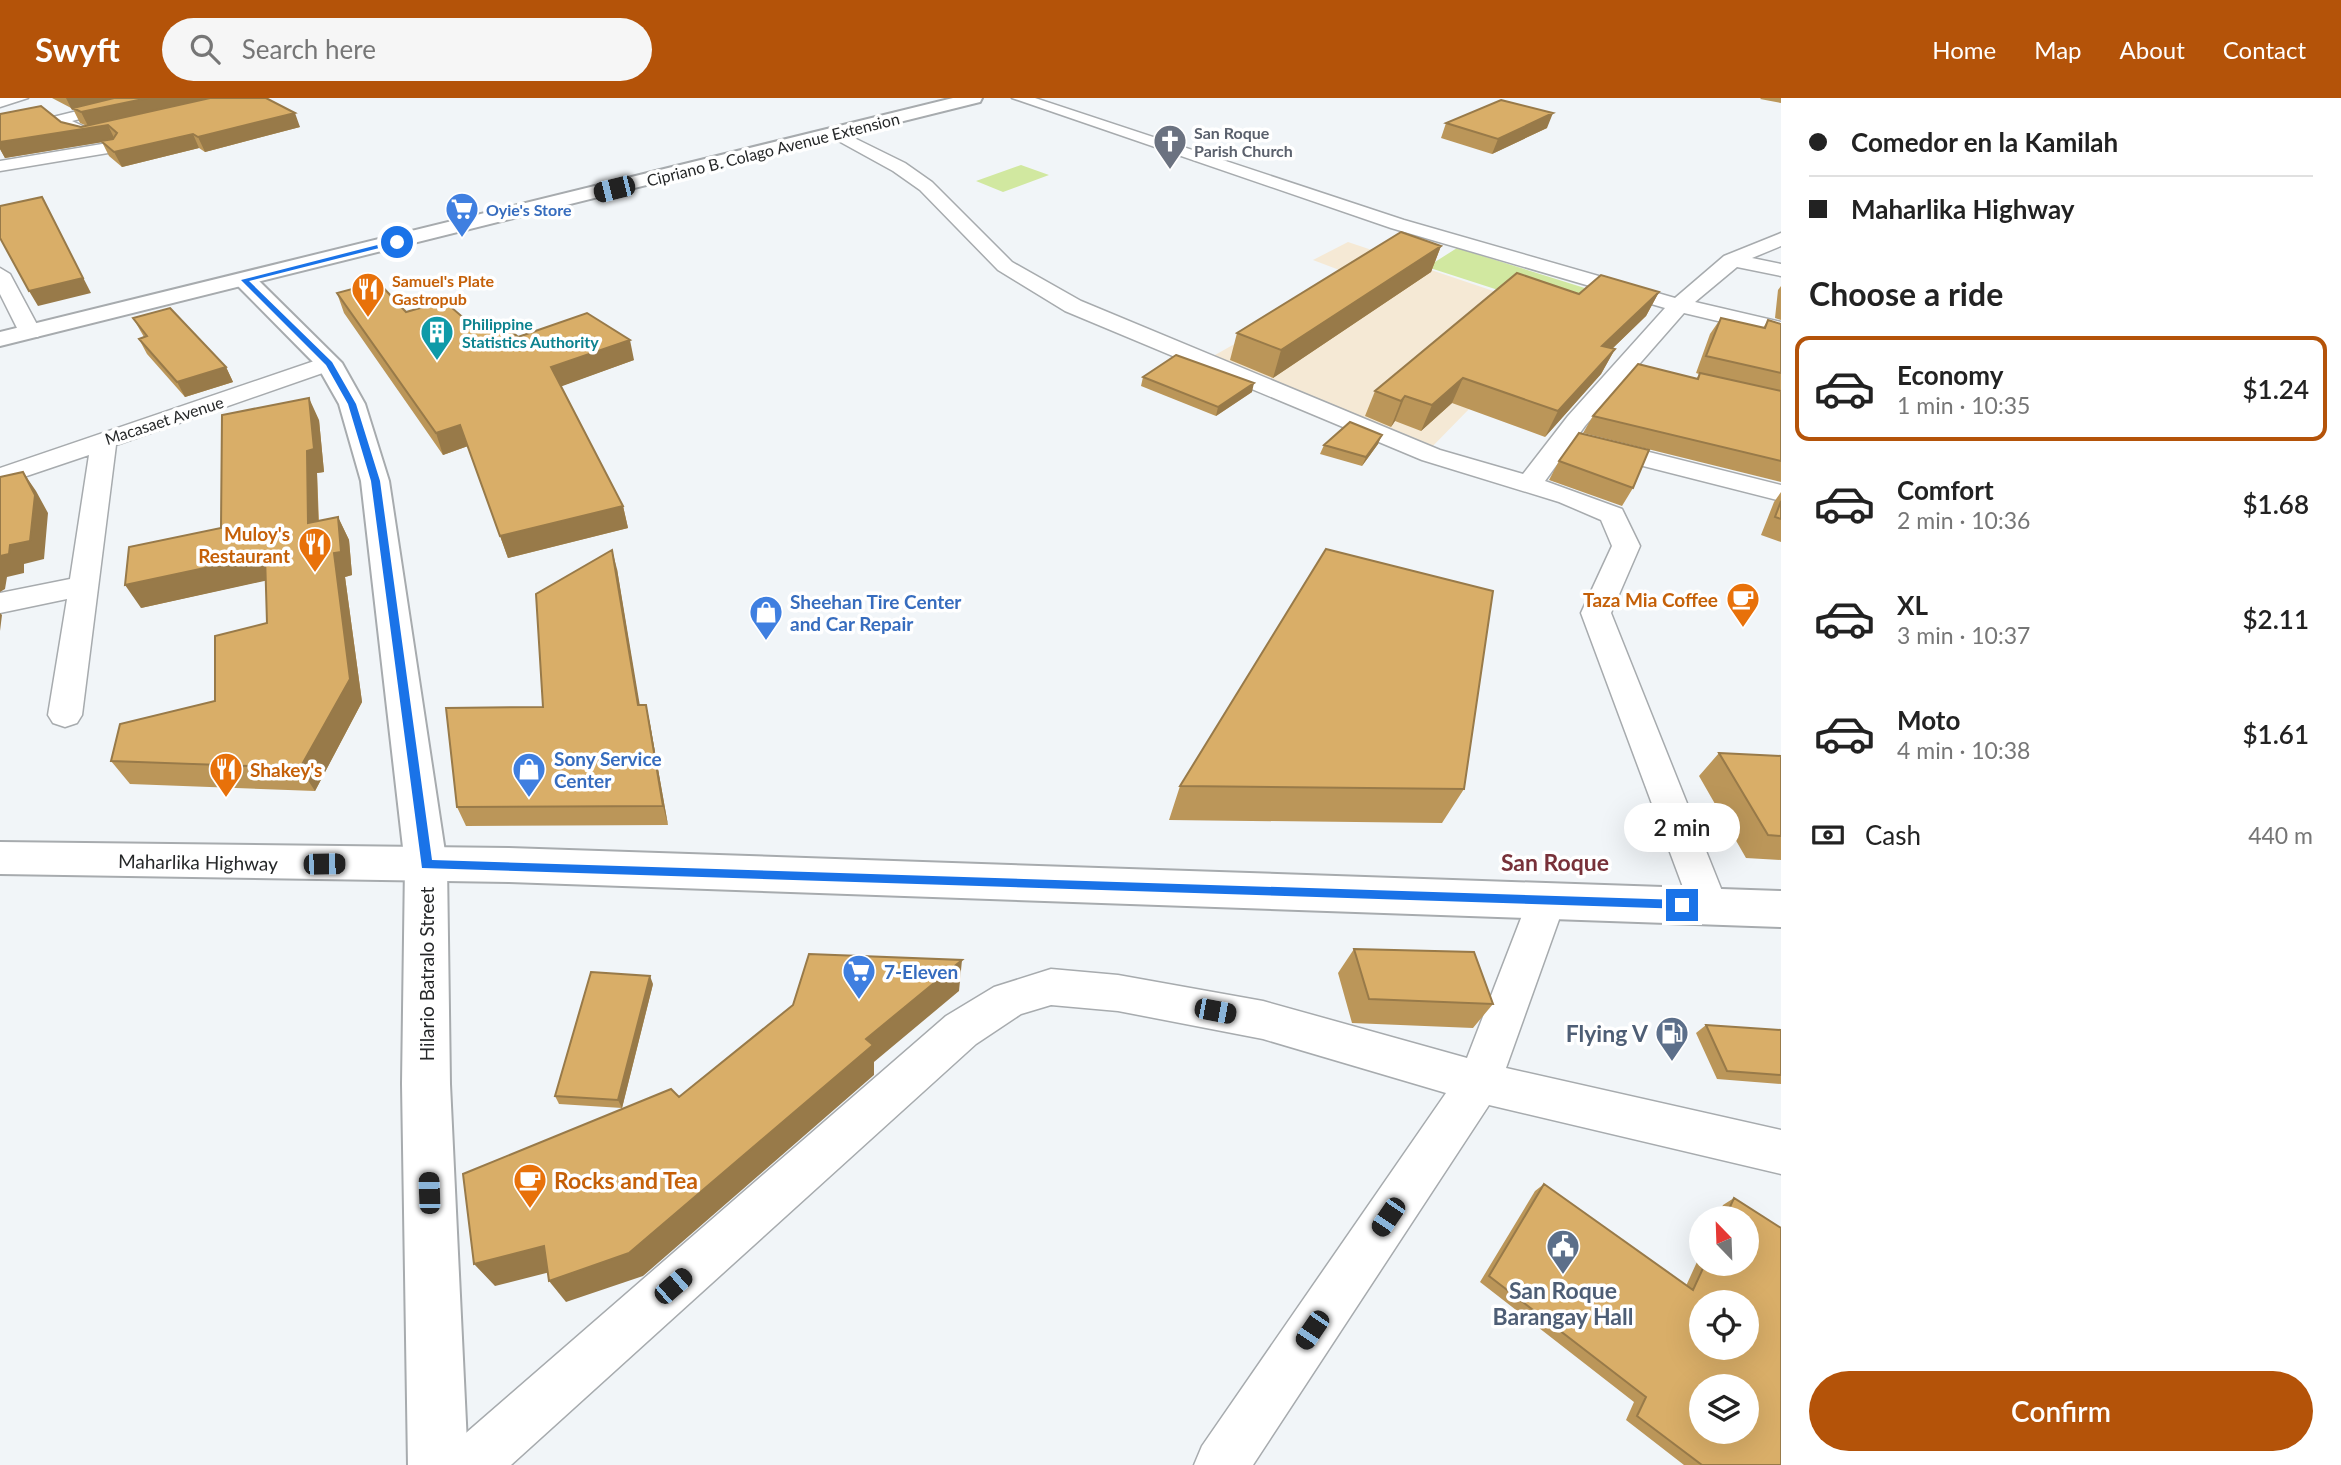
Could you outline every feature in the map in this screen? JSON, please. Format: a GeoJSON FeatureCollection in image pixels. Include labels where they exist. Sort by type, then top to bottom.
{"type":"FeatureCollection","features":[{"type":"Feature","properties":{"kind":"main road","name":"Cipriano B. Colago Avenue Extension"},"geometry":{"type":"LineString","coordinates":[[0,339],[974,98]]}},
{"type":"Feature","properties":{"kind":"main road","name":"Hilario Batralo Street"},"geometry":{"type":"LineString","coordinates":[[245,280],[329,363],[352,404],[375,481],[426,865],[426,1084],[438,1465]]}},
{"type":"Feature","properties":{"kind":"main road","name":"Maharlika Highway"},"geometry":{"type":"LineString","coordinates":[[0,858],[426,865],[1781,909]]}},
{"type":"Feature","properties":{"kind":"street"},"geometry":{"type":"LineString","coordinates":[[0,102],[20,98]]}},
{"type":"Feature","properties":{"kind":"street"},"geometry":{"type":"LineString","coordinates":[[76,132],[59,120],[149,98]]}},
{"type":"Feature","properties":{"kind":"street"},"geometry":{"type":"LineString","coordinates":[[1020,98],[1385,218],[1676,306],[1781,329]]}},
{"type":"Feature","properties":{"kind":"street"},"geometry":{"type":"LineString","coordinates":[[0,166],[125,136],[76,132],[51,137]]}},
{"type":"Feature","properties":{"kind":"street"},"geometry":{"type":"LineString","coordinates":[[832,134],[899,166],[926,186],[1005,266],[1073,306],[1431,455],[1568,496],[1612,515],[1626,545],[1596,613],[1709,906]]}},
{"type":"Feature","properties":{"kind":"street"},"geometry":{"type":"LineString","coordinates":[[1535,476],[1560,438],[1676,306],[1731,260],[1756,247],[1781,239]]}},
{"type":"Feature","properties":{"kind":"street"},"geometry":{"type":"LineString","coordinates":[[1731,260],[1781,270]]}},
{"type":"Feature","properties":{"kind":"street"},"geometry":{"type":"LineString","coordinates":[[0,274],[30,332]]}},
{"type":"Feature","properties":{"kind":"street","name":"Macasaet Avenue"},"geometry":{"type":"LineString","coordinates":[[0,477],[329,363]]}},
{"type":"Feature","properties":{"kind":"street"},"geometry":{"type":"LineString","coordinates":[[1625,366],[1651,372]]}},
{"type":"Feature","properties":{"kind":"street"},"geometry":{"type":"LineString","coordinates":[[1560,438],[1781,494]]}},
{"type":"Feature","properties":{"kind":"street"},"geometry":{"type":"LineString","coordinates":[[65,715],[104,440]]}},
{"type":"Feature","properties":{"kind":"street"},"geometry":{"type":"LineString","coordinates":[[0,603],[82,586]]}},
{"type":"Feature","properties":{"kind":"street"},"geometry":{"type":"LineString","coordinates":[[1220,1465],[1479,1082],[1547,900]]}},
{"type":"Feature","properties":{"kind":"street"},"geometry":{"type":"LineString","coordinates":[[470,1465],[961,1030],[1009,1000],[1051,987],[1118,993],[1263,1020],[1479,1082],[1781,1152]]}},
{"type":"Feature","properties":{"kind":"shaded area"},"geometry":{"type":"Polygon","coordinates":[[[1348,242],[1562,314],[1428,451],[1208,359],[1355,276],[1313,260],[1348,242]]]}},
{"type":"Feature","properties":{"kind":"green space"},"geometry":{"type":"Polygon","coordinates":[[[1021,165],[1049,175],[1003,192],[976,181],[1021,165]]]}},
{"type":"Feature","properties":{"kind":"green space"},"geometry":{"type":"Polygon","coordinates":[[[1457,248],[1588,289],[1560,310],[1427,267],[1457,248]]]}},
{"type":"Feature","properties":{"kind":"building"},"geometry":{"type":"Polygon","coordinates":[[[114,98],[148,98],[81,112],[73,108],[114,98]]]}},
{"type":"Feature","properties":{"kind":"building"},"geometry":{"type":"Polygon","coordinates":[[[210,98],[266,98],[295,113],[198,137],[193,134],[114,152],[101,141],[113,139],[117,133],[108,125],[0,142],[0,114],[41,106],[61,122],[81,127],[210,98]]]}},
{"type":"Feature","properties":{"kind":"building"},"geometry":{"type":"Polygon","coordinates":[[[1501,100],[1553,113],[1498,139],[1446,123],[1501,100]]]}},
{"type":"Feature","properties":{"kind":"building"},"geometry":{"type":"Polygon","coordinates":[[[42,197],[83,278],[29,291],[0,238],[0,206],[42,197]]]}},
{"type":"Feature","properties":{"kind":"building"},"geometry":{"type":"Polygon","coordinates":[[[1401,232],[1441,246],[1281,350],[1237,333],[1401,232]]]}},
{"type":"Feature","properties":{"kind":"building"},"geometry":{"type":"Polygon","coordinates":[[[1517,273],[1579,294],[1601,275],[1659,292],[1602,346],[1615,349],[1558,411],[1463,378],[1432,405],[1405,396],[1401,401],[1375,391],[1517,273]]]}},
{"type":"Feature","properties":{"kind":"building"},"geometry":{"type":"Polygon","coordinates":[[[378,282],[406,312],[444,301],[474,327],[499,320],[518,337],[587,313],[630,340],[551,367],[623,506],[500,536],[460,425],[436,433],[337,293],[378,282]]]}},
{"type":"Feature","properties":{"kind":"building"},"geometry":{"type":"Polygon","coordinates":[[[170,308],[226,367],[177,382],[139,339],[147,336],[133,318],[170,308]]]}},
{"type":"Feature","properties":{"kind":"building"},"geometry":{"type":"Polygon","coordinates":[[[1721,318],[1765,328],[1768,320],[1781,324],[1781,373],[1706,356],[1721,318]]]}},
{"type":"Feature","properties":{"kind":"building"},"geometry":{"type":"Polygon","coordinates":[[[1176,355],[1254,383],[1218,407],[1143,377],[1176,355]]]}},
{"type":"Feature","properties":{"kind":"building"},"geometry":{"type":"Polygon","coordinates":[[[1638,364],[1698,379],[1700,373],[1781,391],[1781,461],[1593,416],[1638,364]]]}},
{"type":"Feature","properties":{"kind":"building"},"geometry":{"type":"Polygon","coordinates":[[[309,398],[314,449],[307,451],[308,523],[338,517],[341,552],[334,553],[350,679],[300,768],[111,761],[120,724],[215,701],[215,636],[267,623],[265,555],[125,585],[129,547],[221,528],[222,415],[309,398]]]}},
{"type":"Feature","properties":{"kind":"building"},"geometry":{"type":"Polygon","coordinates":[[[1350,422],[1382,435],[1366,457],[1324,445],[1350,422]]]}},
{"type":"Feature","properties":{"kind":"building"},"geometry":{"type":"Polygon","coordinates":[[[1579,433],[1649,450],[1633,488],[1559,461],[1579,433]]]}},
{"type":"Feature","properties":{"kind":"building"},"geometry":{"type":"Polygon","coordinates":[[[23,472],[35,495],[30,541],[10,545],[9,554],[0,556],[0,477],[23,472]]]}},
{"type":"Feature","properties":{"kind":"building"},"geometry":{"type":"Polygon","coordinates":[[[1781,501],[1781,519],[1775,517],[1781,501]]]}},
{"type":"Feature","properties":{"kind":"building"},"geometry":{"type":"Polygon","coordinates":[[[1326,549],[1493,591],[1464,789],[1180,786],[1326,549]]]}},
{"type":"Feature","properties":{"kind":"building"},"geometry":{"type":"Polygon","coordinates":[[[612,550],[638,705],[646,705],[663,806],[457,807],[446,708],[543,707],[536,594],[612,550]]]}},
{"type":"Feature","properties":{"kind":"building"},"geometry":{"type":"Polygon","coordinates":[[[1719,753],[1781,756],[1781,836],[1768,835],[1719,753]]]}},
{"type":"Feature","properties":{"kind":"building"},"geometry":{"type":"Polygon","coordinates":[[[1354,949],[1474,952],[1493,1004],[1369,999],[1354,949]]]}},
{"type":"Feature","properties":{"kind":"building"},"geometry":{"type":"Polygon","coordinates":[[[809,954],[962,960],[866,1039],[873,1045],[629,1253],[549,1281],[544,1246],[474,1264],[463,1174],[671,1089],[679,1097],[793,1005],[809,954]]]}},
{"type":"Feature","properties":{"kind":"building"},"geometry":{"type":"Polygon","coordinates":[[[591,972],[650,976],[618,1100],[555,1096],[591,972]]]}},
{"type":"Feature","properties":{"kind":"building"},"geometry":{"type":"Polygon","coordinates":[[[1706,1025],[1781,1030],[1781,1075],[1727,1071],[1706,1025]]]}},
{"type":"Feature","properties":{"kind":"building"},"geometry":{"type":"Polygon","coordinates":[[[1544,1184],[1693,1290],[1699,1276],[1759,1276],[1759,1214],[1781,1228],[1781,1465],[1702,1465],[1637,1416],[1646,1397],[1489,1276],[1544,1184]]]}},
{"type":"Feature","properties":{"kind":"building"},"geometry":{"type":"Polygon","coordinates":[[[1734,1198],[1747,1206],[1730,1206],[1734,1198]]]}},
{"type":"Feature","properties":{"kind":"place","name":"San Roque Parish Church"},"geometry":{"type":"Point","coordinates":[1170,171]}},
{"type":"Feature","properties":{"kind":"place","name":"Oyie's Store"},"geometry":{"type":"Point","coordinates":[462,239]}},
{"type":"Feature","properties":{"kind":"place","name":"Samuel's Plate Gastropub"},"geometry":{"type":"Point","coordinates":[368,319]}},
{"type":"Feature","properties":{"kind":"place","name":"Philippine Statistics Authority"},"geometry":{"type":"Point","coordinates":[437,362]}},
{"type":"Feature","properties":{"kind":"place","name":"Muloy's Restaurant"},"geometry":{"type":"Point","coordinates":[315,574]}},
{"type":"Feature","properties":{"kind":"place","name":"Taza Mia Coffee"},"geometry":{"type":"Point","coordinates":[1743,629]}},
{"type":"Feature","properties":{"kind":"place","name":"Sheehan Tire Center and Car Repair"},"geometry":{"type":"Point","coordinates":[766,642]}},
{"type":"Feature","properties":{"kind":"place","name":"Shakey's"},"geometry":{"type":"Point","coordinates":[226,799]}},
{"type":"Feature","properties":{"kind":"place","name":"Sony Service Center"},"geometry":{"type":"Point","coordinates":[529,799]}},
{"type":"Feature","properties":{"kind":"place","name":"7-Eleven"},"geometry":{"type":"Point","coordinates":[859,1001]}},
{"type":"Feature","properties":{"kind":"place","name":"Flying V"},"geometry":{"type":"Point","coordinates":[1672,1063]}},
{"type":"Feature","properties":{"kind":"place","name":"Rocks and Tea"},"geometry":{"type":"Point","coordinates":[530,1210]}},
{"type":"Feature","properties":{"kind":"place","name":"San Roque Barangay Hall"},"geometry":{"type":"Point","coordinates":[1563,1276]}},
{"type":"Feature","properties":{"kind":"district","name":"San Roque"},"geometry":{"type":"Point","coordinates":[1555,862]}},
{"type":"Feature","properties":{"kind":"route"},"geometry":{"type":"LineString","coordinates":[[397,242],[245,280],[329,363],[352,404],[375,481],[426,865],[509,865],[1682,905]]}}]}
